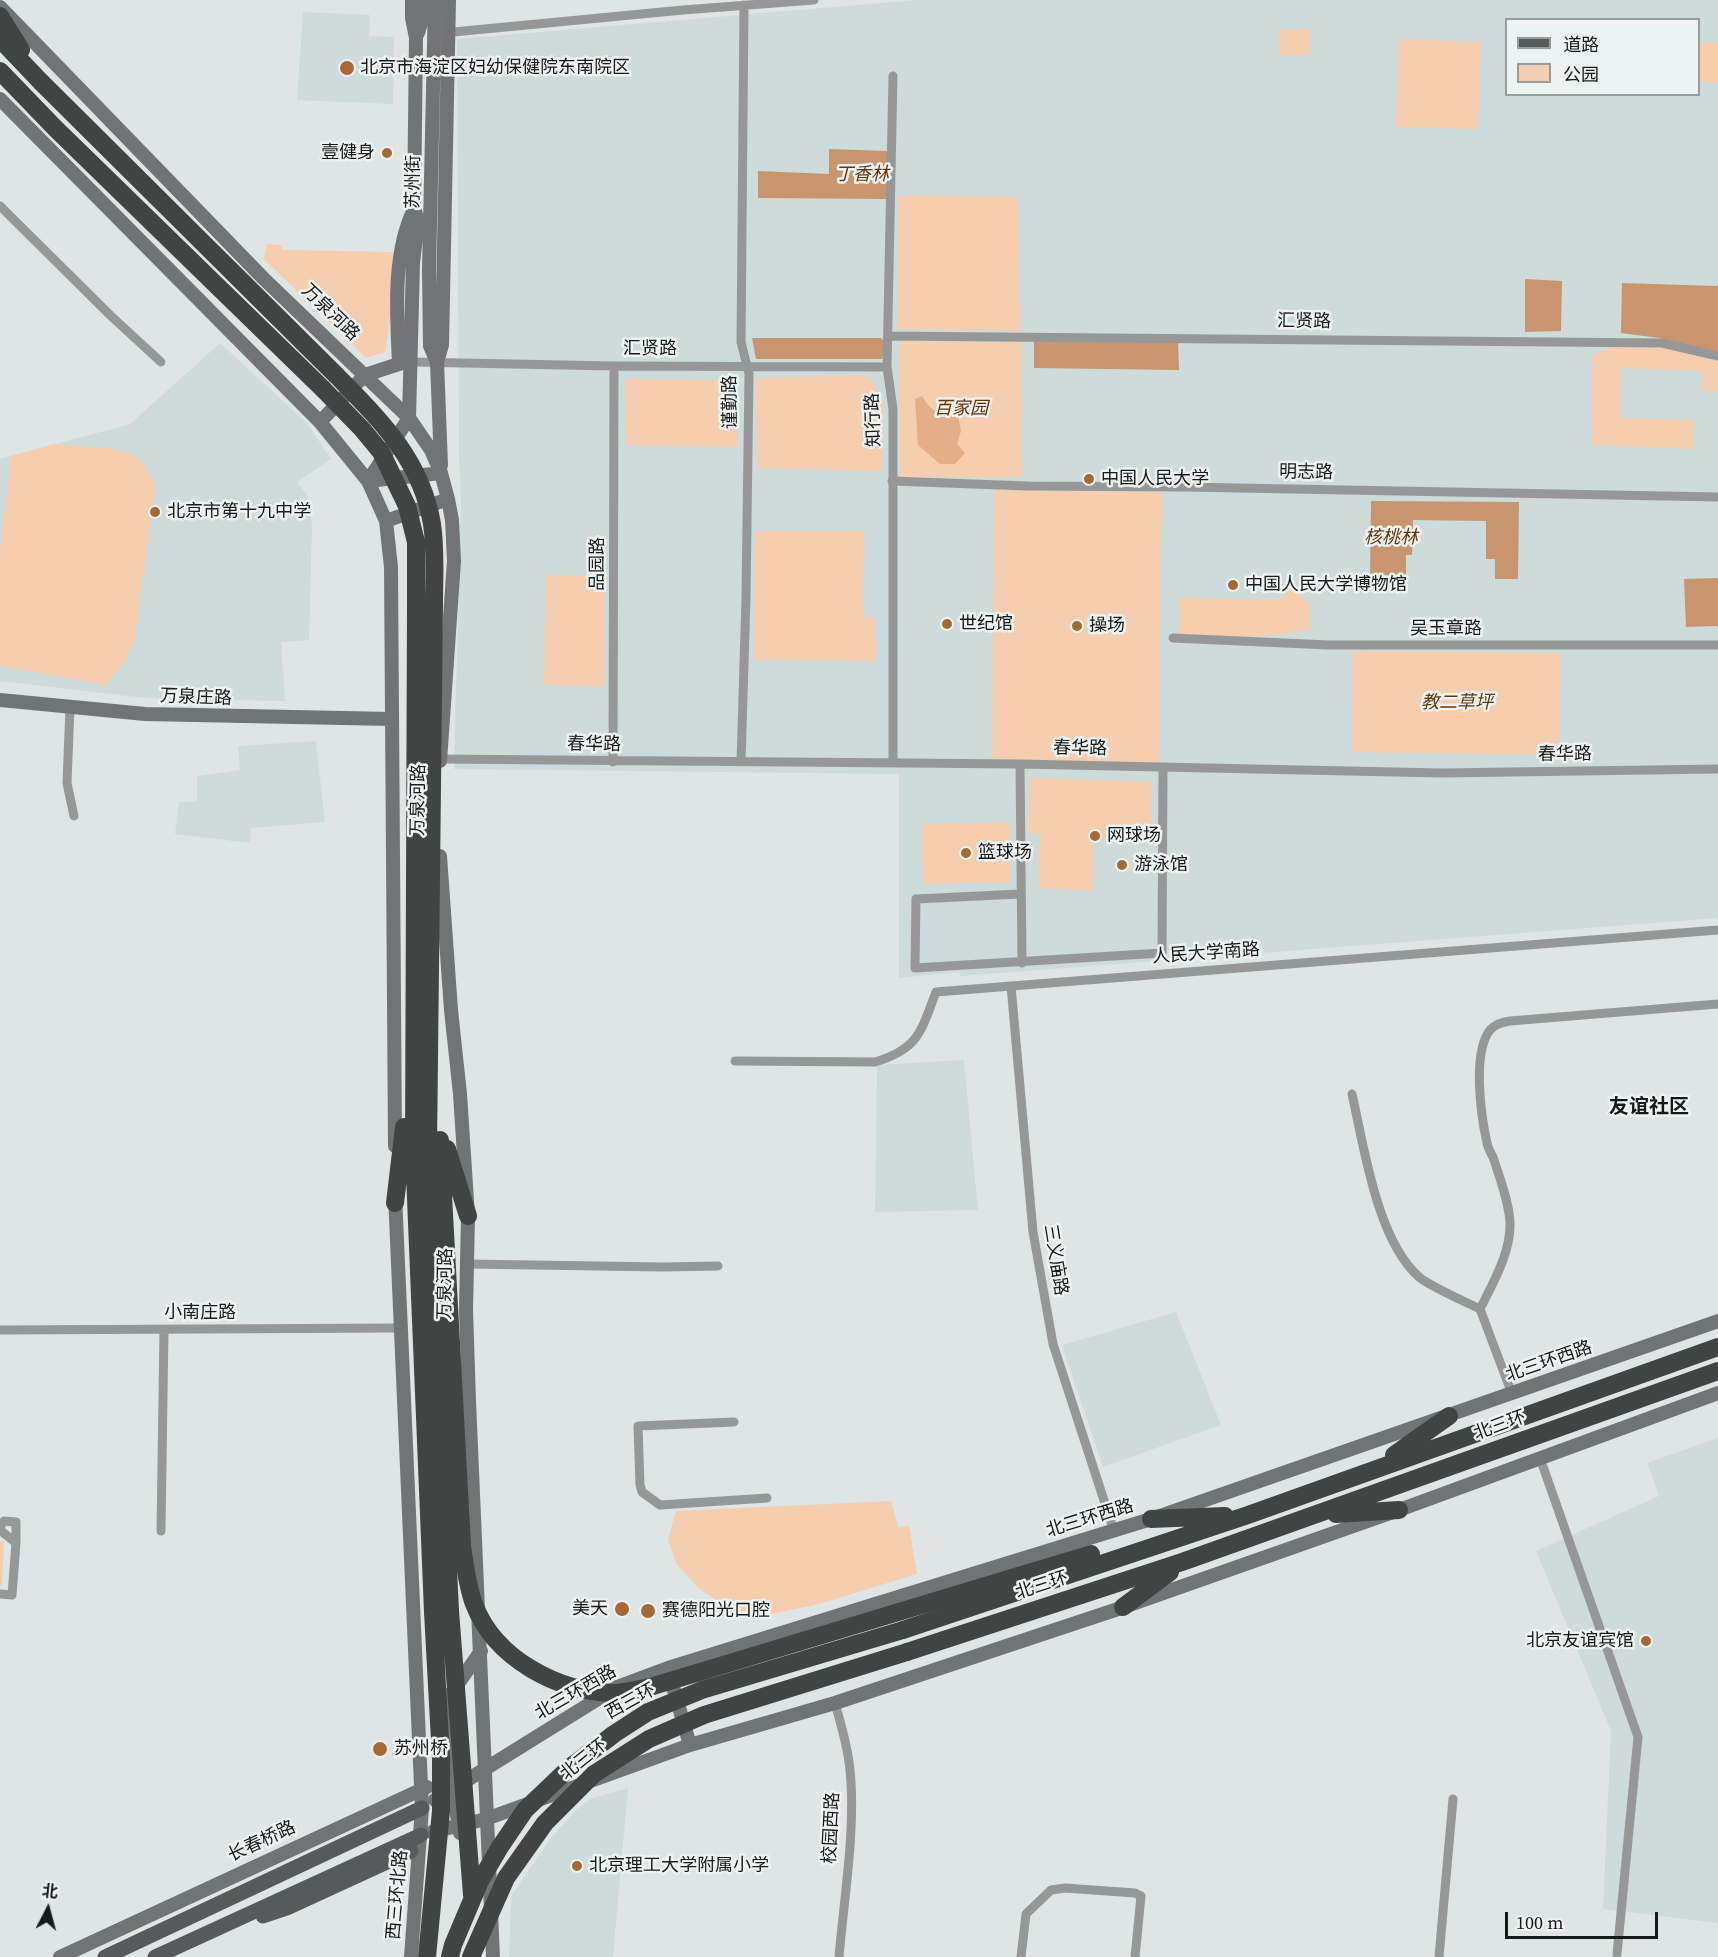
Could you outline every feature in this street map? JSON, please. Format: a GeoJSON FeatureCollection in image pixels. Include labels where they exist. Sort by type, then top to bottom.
{"type":"FeatureCollection","features":[{"type":"Feature","properties":{"kind":"highway"},"geometry":{"type":"LineString","coordinates":[[0,16],[41,82]]}},
{"type":"Feature","properties":{"kind":"highway","name":"万泉河路"},"geometry":{"type":"LineString","coordinates":[[0,39],[336,375],[393,435],[418,480],[431,523],[434,544],[425,603],[413,1042],[414,1150],[441,1611]]}},
{"type":"Feature","properties":{"kind":"highway","name":"万泉河路"},"geometry":{"type":"LineString","coordinates":[[0,71],[55,129],[362,429],[381,452],[407,506],[416,542],[425,603],[430,1034],[428,1148],[441,1611]]}},
{"type":"Feature","properties":{"kind":"highway"},"geometry":{"type":"LineString","coordinates":[[0,85],[55,129]]}},
{"type":"Feature","properties":{"kind":"highway"},"geometry":{"type":"LineString","coordinates":[[430,1034],[439,1122],[462,1546],[466,1578],[475,1606],[488,1628],[505,1649],[528,1667],[556,1682],[586,1689],[615,1693],[650,1687],[1091,1554],[1173,1540]]}},
{"type":"Feature","properties":{"kind":"highway"},"geometry":{"type":"LineString","coordinates":[[395,1203],[413,1042]]}},
{"type":"Feature","properties":{"kind":"highway"},"geometry":{"type":"LineString","coordinates":[[439,1122],[468,1216]]}},
{"type":"Feature","properties":{"kind":"highway","name":"北三环"},"geometry":{"type":"LineString","coordinates":[[903,1630],[1248,1515],[1718,1347]]}},
{"type":"Feature","properties":{"kind":"highway","name":"北三环"},"geometry":{"type":"LineString","coordinates":[[471,1957],[506,1878],[545,1823],[594,1774],[649,1739],[704,1715],[907,1652],[1182,1562],[1718,1371]]}},
{"type":"Feature","properties":{"kind":"highway"},"geometry":{"type":"LineString","coordinates":[[1376,1468],[1449,1416]]}},
{"type":"Feature","properties":{"kind":"highway"},"geometry":{"type":"LineString","coordinates":[[1316,1515],[1399,1510]]}},
{"type":"Feature","properties":{"kind":"highway"},"geometry":{"type":"LineString","coordinates":[[1151,1520],[1248,1515]]}},
{"type":"Feature","properties":{"kind":"highway"},"geometry":{"type":"LineString","coordinates":[[1123,1606],[1182,1562]]}},
{"type":"Feature","properties":{"kind":"highway"},"geometry":{"type":"LineString","coordinates":[[428,1957],[441,1812],[441,1611]]}},
{"type":"Feature","properties":{"kind":"highway"},"geometry":{"type":"LineString","coordinates":[[441,1611],[477,1957]]}},
{"type":"Feature","properties":{"kind":"highway","name":"西三环"},"geometry":{"type":"LineString","coordinates":[[450,1957],[480,1881],[500,1846],[525,1810],[568,1769],[614,1734],[648,1712],[702,1690],[903,1630]]}},
{"type":"Feature","properties":{"kind":"main road","name":"长春桥路"},"geometry":{"type":"LineString","coordinates":[[105,1957],[422,1808]]}},
{"type":"Feature","properties":{"kind":"main road"},"geometry":{"type":"LineString","coordinates":[[155,1957],[420,1841]]}},
{"type":"Feature","properties":{"kind":"street","name":"苏州街"},"geometry":{"type":"LineString","coordinates":[[409,418],[399,267],[409,219],[414,209],[416,38],[412,18],[412,0]]}},
{"type":"Feature","properties":{"kind":"street","name":"苏州街"},"geometry":{"type":"LineString","coordinates":[[416,38],[421,23],[422,0]]}},
{"type":"Feature","properties":{"kind":"street","name":"苏州街"},"geometry":{"type":"LineString","coordinates":[[435,0],[441,33]]}},
{"type":"Feature","properties":{"kind":"street","name":"苏州街"},"geometry":{"type":"LineString","coordinates":[[441,473],[437,362],[430,346],[429,270],[441,33],[449,0]]}},
{"type":"Feature","properties":{"kind":"street"},"geometry":{"type":"LineString","coordinates":[[441,33],[682,5],[744,5],[814,0]]}},
{"type":"Feature","properties":{"kind":"street","name":"谨勤路"},"geometry":{"type":"LineString","coordinates":[[741,762],[749,374],[741,342],[744,5]]}},
{"type":"Feature","properties":{"kind":"street","name":"万泉河路"},"geometry":{"type":"LineString","coordinates":[[0,7],[263,278],[409,418],[431,450],[441,473],[448,499],[452,520],[454,561],[440,759],[440,868],[460,1094],[468,1216],[466,1310],[489,1882]]}},
{"type":"Feature","properties":{"kind":"street","name":"知行路"},"geometry":{"type":"LineString","coordinates":[[893,76],[887,367],[893,409],[893,763]]}},
{"type":"Feature","properties":{"kind":"street","name":"万泉河路"},"geometry":{"type":"LineString","coordinates":[[0,99],[320,422],[368,481],[386,521],[391,567],[395,1203],[422,1808]]}},
{"type":"Feature","properties":{"kind":"street"},"geometry":{"type":"LineString","coordinates":[[0,206],[161,362]]}},
{"type":"Feature","properties":{"kind":"street","name":"汇贤路"},"geometry":{"type":"LineString","coordinates":[[888,336],[1662,343],[1718,356]]}},
{"type":"Feature","properties":{"kind":"street"},"geometry":{"type":"LineString","coordinates":[[320,422],[365,375],[405,363]]}},
{"type":"Feature","properties":{"kind":"street","name":"汇贤路"},"geometry":{"type":"LineString","coordinates":[[405,363],[887,367]]}},
{"type":"Feature","properties":{"kind":"street","name":"品园路"},"geometry":{"type":"LineString","coordinates":[[613,762],[614,366]]}},
{"type":"Feature","properties":{"kind":"street"},"geometry":{"type":"LineString","coordinates":[[368,481],[409,418]]}},
{"type":"Feature","properties":{"kind":"street"},"geometry":{"type":"LineString","coordinates":[[368,481],[441,473]]}},
{"type":"Feature","properties":{"kind":"street","name":"明志路"},"geometry":{"type":"LineString","coordinates":[[892,481],[1027,486],[1718,497]]}},
{"type":"Feature","properties":{"kind":"street"},"geometry":{"type":"LineString","coordinates":[[386,521],[448,499]]}},
{"type":"Feature","properties":{"kind":"street","name":"吴玉章路"},"geometry":{"type":"LineString","coordinates":[[1173,638],[1329,645],[1718,645]]}},
{"type":"Feature","properties":{"kind":"street","name":"万泉庄路"},"geometry":{"type":"LineString","coordinates":[[0,700],[157,715],[392,719]]}},
{"type":"Feature","properties":{"kind":"street"},"geometry":{"type":"LineString","coordinates":[[70,707],[67,783],[74,816]]}},
{"type":"Feature","properties":{"kind":"street","name":"春华路"},"geometry":{"type":"LineString","coordinates":[[440,759],[1020,764],[1442,773],[1718,769]]}},
{"type":"Feature","properties":{"kind":"street"},"geometry":{"type":"LineString","coordinates":[[1020,764],[1022,963]]}},
{"type":"Feature","properties":{"kind":"street"},"geometry":{"type":"LineString","coordinates":[[1020,894],[916,899],[915,968],[1162,953],[1163,768]]}},
{"type":"Feature","properties":{"kind":"street","name":"人民大学南路"},"geometry":{"type":"LineString","coordinates":[[735,1061],[875,1062],[895,1056],[920,1034],[936,992],[1718,930]]}},
{"type":"Feature","properties":{"kind":"street","name":"三义庙路"},"geometry":{"type":"LineString","coordinates":[[1011,986],[1033,1232],[1053,1344],[1114,1531]]}},
{"type":"Feature","properties":{"kind":"street"},"geometry":{"type":"LineString","coordinates":[[1480,1309],[1502,1266],[1510,1225],[1506,1201],[1487,1145],[1483,1120],[1479,1074],[1482,1046],[1491,1030],[1500,1023],[1510,1021],[1718,1004]]}},
{"type":"Feature","properties":{"kind":"street"},"geometry":{"type":"LineString","coordinates":[[1352,1094],[1371,1183],[1389,1231],[1403,1259],[1420,1278],[1480,1309],[1512,1394]]}},
{"type":"Feature","properties":{"kind":"street"},"geometry":{"type":"LineString","coordinates":[[467,1264],[718,1266]]}},
{"type":"Feature","properties":{"kind":"street","name":"北三环西路"},"geometry":{"type":"LineString","coordinates":[[453,1785],[484,1771],[617,1687],[668,1668],[1151,1520],[1718,1321]]}},
{"type":"Feature","properties":{"kind":"street","name":"小南庄路"},"geometry":{"type":"LineString","coordinates":[[0,1330],[400,1328]]}},
{"type":"Feature","properties":{"kind":"street"},"geometry":{"type":"LineString","coordinates":[[161,1531],[164,1330]]}},
{"type":"Feature","properties":{"kind":"street"},"geometry":{"type":"LineString","coordinates":[[420,1841],[690,1745],[835,1703],[1123,1606],[1399,1510],[1718,1393]]}},
{"type":"Feature","properties":{"kind":"street"},"geometry":{"type":"LineString","coordinates":[[734,1422],[638,1426],[642,1492],[660,1505],[767,1498]]}},
{"type":"Feature","properties":{"kind":"street"},"geometry":{"type":"LineString","coordinates":[[1540,1458],[1638,1737],[1617,1954]]}},
{"type":"Feature","properties":{"kind":"street"},"geometry":{"type":"LineString","coordinates":[[0,1594],[12,1595],[16,1543],[15,1522],[3,1521],[0,1529],[16,1543]]}},
{"type":"Feature","properties":{"kind":"street"},"geometry":{"type":"LineString","coordinates":[[478,1595],[494,1625],[516,1649],[546,1668],[572,1678],[617,1687]]}},
{"type":"Feature","properties":{"kind":"street"},"geometry":{"type":"LineString","coordinates":[[481,1651],[464,1679],[448,1698],[453,1785],[459,1829],[489,1882]]}},
{"type":"Feature","properties":{"kind":"street"},"geometry":{"type":"LineString","coordinates":[[668,1668],[690,1745]]}},
{"type":"Feature","properties":{"kind":"street"},"geometry":{"type":"LineString","coordinates":[[416,1683],[432,1694],[448,1698]]}},
{"type":"Feature","properties":{"kind":"street","name":"校园西路"},"geometry":{"type":"LineString","coordinates":[[835,1703],[847,1744],[851,1818],[839,1957]]}},
{"type":"Feature","properties":{"kind":"street"},"geometry":{"type":"LineString","coordinates":[[422,1808],[453,1785]]}},
{"type":"Feature","properties":{"kind":"street","name":"长春桥路"},"geometry":{"type":"LineString","coordinates":[[60,1957],[421,1789],[453,1785]]}},
{"type":"Feature","properties":{"kind":"street"},"geometry":{"type":"LineString","coordinates":[[493,1957],[489,1882],[497,1848],[511,1825],[545,1797]]}},
{"type":"Feature","properties":{"kind":"street"},"geometry":{"type":"LineString","coordinates":[[1439,1957],[1453,1798]]}},
{"type":"Feature","properties":{"kind":"street","name":"西三环北路"},"geometry":{"type":"LineString","coordinates":[[411,1957],[422,1808]]}},
{"type":"Feature","properties":{"kind":"street"},"geometry":{"type":"LineString","coordinates":[[1021,1957],[1026,1914],[1051,1890],[1065,1888],[1135,1893],[1141,1896],[1135,1957]]}},
{"type":"Feature","properties":{"kind":"shaded area","name":"中国人民大学"},"geometry":{"type":"Polygon","coordinates":[[[917,0],[1718,0],[1718,918],[961,976],[959,972],[899,978],[899,774],[454,769],[461,499],[457,39],[917,0]]]}},
{"type":"Feature","properties":{"kind":"shaded area","name":"北京市海淀区妇幼保健院东南院区"},"geometry":{"type":"Polygon","coordinates":[[[303,12],[370,15],[369,36],[394,37],[393,104],[297,100],[303,12]]]}},
{"type":"Feature","properties":{"kind":"shaded area","name":"北京市第十九中学"},"geometry":{"type":"Polygon","coordinates":[[[220,343],[307,423],[331,459],[297,482],[309,498],[312,527],[309,640],[281,642],[285,701],[145,698],[0,681],[0,459],[130,424],[220,343]]]}},
{"type":"Feature","properties":{"kind":"shaded area"},"geometry":{"type":"Polygon","coordinates":[[[922,396],[937,412],[958,415],[961,431],[957,444],[965,453],[955,464],[940,464],[918,445],[915,399],[922,396]]]}},
{"type":"Feature","properties":{"kind":"shaded area"},"geometry":{"type":"Polygon","coordinates":[[[316,741],[325,822],[251,828],[250,843],[175,834],[179,802],[197,801],[197,776],[240,770],[238,746],[316,741]]]}},
{"type":"Feature","properties":{"kind":"shaded area"},"geometry":{"type":"Polygon","coordinates":[[[964,1060],[978,1210],[875,1212],[877,1065],[964,1060]]]}},
{"type":"Feature","properties":{"kind":"shaded area"},"geometry":{"type":"Polygon","coordinates":[[[1176,1312],[1221,1425],[1103,1467],[1062,1345],[1176,1312]]]}},
{"type":"Feature","properties":{"kind":"shaded area","name":"北京友谊宾馆"},"geometry":{"type":"Polygon","coordinates":[[[1718,1438],[1718,1923],[1603,1909],[1611,1731],[1536,1551],[1659,1496],[1647,1463],[1718,1438]]]}},
{"type":"Feature","properties":{"kind":"shaded area","name":"北京理工大学附属小学"},"geometry":{"type":"Polygon","coordinates":[[[628,1788],[613,1957],[509,1957],[513,1893],[550,1839],[576,1810],[592,1798],[628,1788]]]}},
{"type":"Feature","properties":{"kind":"green space"},"geometry":{"type":"Polygon","coordinates":[[[1279,29],[1309,29],[1309,55],[1279,55],[1279,29]]]}},
{"type":"Feature","properties":{"kind":"green space"},"geometry":{"type":"Polygon","coordinates":[[[1399,39],[1481,42],[1478,129],[1396,127],[1399,39]]]}},
{"type":"Feature","properties":{"kind":"green space"},"geometry":{"type":"Polygon","coordinates":[[[1700,43],[1718,43],[1718,83],[1700,82],[1700,43]]]}},
{"type":"Feature","properties":{"kind":"green space","name":"丁香林"},"geometry":{"type":"Polygon","coordinates":[[[829,149],[887,151],[887,199],[758,198],[758,171],[829,174],[829,149]]]}},
{"type":"Feature","properties":{"kind":"green space"},"geometry":{"type":"Polygon","coordinates":[[[898,195],[1018,197],[1020,331],[898,329],[898,195]]]}},
{"type":"Feature","properties":{"kind":"green space"},"geometry":{"type":"Polygon","coordinates":[[[267,244],[281,245],[283,250],[393,252],[393,301],[385,352],[366,358],[264,259],[267,244]]]}},
{"type":"Feature","properties":{"kind":"green space"},"geometry":{"type":"Polygon","coordinates":[[[1525,279],[1562,281],[1561,331],[1525,332],[1525,279]]]}},
{"type":"Feature","properties":{"kind":"green space"},"geometry":{"type":"Polygon","coordinates":[[[1622,283],[1718,286],[1718,353],[1659,338],[1621,333],[1622,283]]]}},
{"type":"Feature","properties":{"kind":"green space"},"geometry":{"type":"Polygon","coordinates":[[[752,338],[881,338],[886,343],[882,359],[756,359],[752,338]]]}},
{"type":"Feature","properties":{"kind":"green space"},"geometry":{"type":"Polygon","coordinates":[[[1034,340],[1178,341],[1179,370],[1034,368],[1034,340]]]}},
{"type":"Feature","properties":{"kind":"green space","name":"百家园"},"geometry":{"type":"Polygon","coordinates":[[[900,341],[1022,342],[1022,477],[900,477],[900,341]]]}},
{"type":"Feature","properties":{"kind":"green space"},"geometry":{"type":"Polygon","coordinates":[[[1611,347],[1665,348],[1718,359],[1718,391],[1701,390],[1702,371],[1621,368],[1621,418],[1694,420],[1694,449],[1592,445],[1592,355],[1611,347]]]}},
{"type":"Feature","properties":{"kind":"green space"},"geometry":{"type":"Polygon","coordinates":[[[866,375],[883,401],[882,471],[757,468],[756,378],[866,375]]]}},
{"type":"Feature","properties":{"kind":"green space"},"geometry":{"type":"Polygon","coordinates":[[[625,379],[737,380],[737,447],[626,445],[625,379]]]}},
{"type":"Feature","properties":{"kind":"green space"},"geometry":{"type":"Polygon","coordinates":[[[54,444],[110,448],[131,454],[142,462],[156,485],[134,641],[123,664],[106,685],[0,666],[0,552],[11,456],[54,444]]]}},
{"type":"Feature","properties":{"kind":"green space","name":"操场"},"geometry":{"type":"Polygon","coordinates":[[[994,490],[1162,492],[1159,762],[992,760],[994,490]]]}},
{"type":"Feature","properties":{"kind":"green space","name":"核桃林"},"geometry":{"type":"Polygon","coordinates":[[[1371,501],[1519,502],[1518,579],[1495,579],[1495,559],[1486,559],[1486,521],[1413,520],[1412,555],[1406,555],[1406,576],[1370,575],[1371,501]]]}},
{"type":"Feature","properties":{"kind":"green space"},"geometry":{"type":"Polygon","coordinates":[[[755,531],[864,531],[863,618],[875,618],[876,661],[754,660],[755,531]]]}},
{"type":"Feature","properties":{"kind":"green space"},"geometry":{"type":"Polygon","coordinates":[[[546,574],[605,576],[604,686],[544,685],[546,574]]]}},
{"type":"Feature","properties":{"kind":"green space"},"geometry":{"type":"Polygon","coordinates":[[[1718,578],[1718,626],[1686,627],[1684,579],[1718,578]]]}},
{"type":"Feature","properties":{"kind":"green space"},"geometry":{"type":"Polygon","coordinates":[[[1289,588],[1308,604],[1311,629],[1262,636],[1179,635],[1179,597],[1281,600],[1289,588]]]}},
{"type":"Feature","properties":{"kind":"green space","name":"教二草坪"},"geometry":{"type":"Polygon","coordinates":[[[1353,651],[1561,653],[1559,755],[1352,752],[1353,651]]]}},
{"type":"Feature","properties":{"kind":"green space","name":"网球场"},"geometry":{"type":"Polygon","coordinates":[[[1030,778],[1152,782],[1150,840],[1094,839],[1093,891],[1038,888],[1040,834],[1028,832],[1030,778]]]}},
{"type":"Feature","properties":{"kind":"green space","name":"篮球场"},"geometry":{"type":"Polygon","coordinates":[[[1010,822],[1011,882],[923,884],[922,824],[1010,822]]]}},
{"type":"Feature","properties":{"kind":"green space"},"geometry":{"type":"Polygon","coordinates":[[[891,1501],[898,1527],[909,1526],[917,1574],[819,1604],[766,1615],[732,1611],[700,1589],[677,1565],[668,1539],[676,1511],[891,1501]]]}},
{"type":"Feature","properties":{"kind":"green space"},"geometry":{"type":"Polygon","coordinates":[[[0,1541],[4,1541],[2,1586],[0,1586],[0,1541]]]}},
{"type":"Feature","properties":{"kind":"place","name":"北京市海淀区妇幼保健院东南院区"},"geometry":{"type":"Point","coordinates":[347,68]}},
{"type":"Feature","properties":{"kind":"place","name":"壹健身"},"geometry":{"type":"Point","coordinates":[387,153]}},
{"type":"Feature","properties":{"kind":"place","name":"中国人民大学"},"geometry":{"type":"Point","coordinates":[1089,479]}},
{"type":"Feature","properties":{"kind":"place","name":"北京市第十九中学"},"geometry":{"type":"Point","coordinates":[155,512]}},
{"type":"Feature","properties":{"kind":"place","name":"中国人民大学博物馆"},"geometry":{"type":"Point","coordinates":[1233,585]}},
{"type":"Feature","properties":{"kind":"place","name":"世纪馆"},"geometry":{"type":"Point","coordinates":[947,624]}},
{"type":"Feature","properties":{"kind":"place","name":"操场"},"geometry":{"type":"Point","coordinates":[1077,626]}},
{"type":"Feature","properties":{"kind":"place","name":"网球场"},"geometry":{"type":"Point","coordinates":[1095,836]}},
{"type":"Feature","properties":{"kind":"place","name":"篮球场"},"geometry":{"type":"Point","coordinates":[966,853]}},
{"type":"Feature","properties":{"kind":"place","name":"游泳馆"},"geometry":{"type":"Point","coordinates":[1122,865]}},
{"type":"Feature","properties":{"kind":"place","name":"美天"},"geometry":{"type":"Point","coordinates":[622,1609]}},
{"type":"Feature","properties":{"kind":"place","name":"赛德阳光口腔"},"geometry":{"type":"Point","coordinates":[648,1611]}},
{"type":"Feature","properties":{"kind":"place","name":"北京友谊宾馆"},"geometry":{"type":"Point","coordinates":[1646,1641]}},
{"type":"Feature","properties":{"kind":"place","name":"苏州桥"},"geometry":{"type":"Point","coordinates":[380,1749]}},
{"type":"Feature","properties":{"kind":"place","name":"北京理工大学附属小学"},"geometry":{"type":"Point","coordinates":[577,1866]}},
{"type":"Feature","properties":{"kind":"district","name":"友谊社区"},"geometry":{"type":"Point","coordinates":[1649,1108]}}]}
